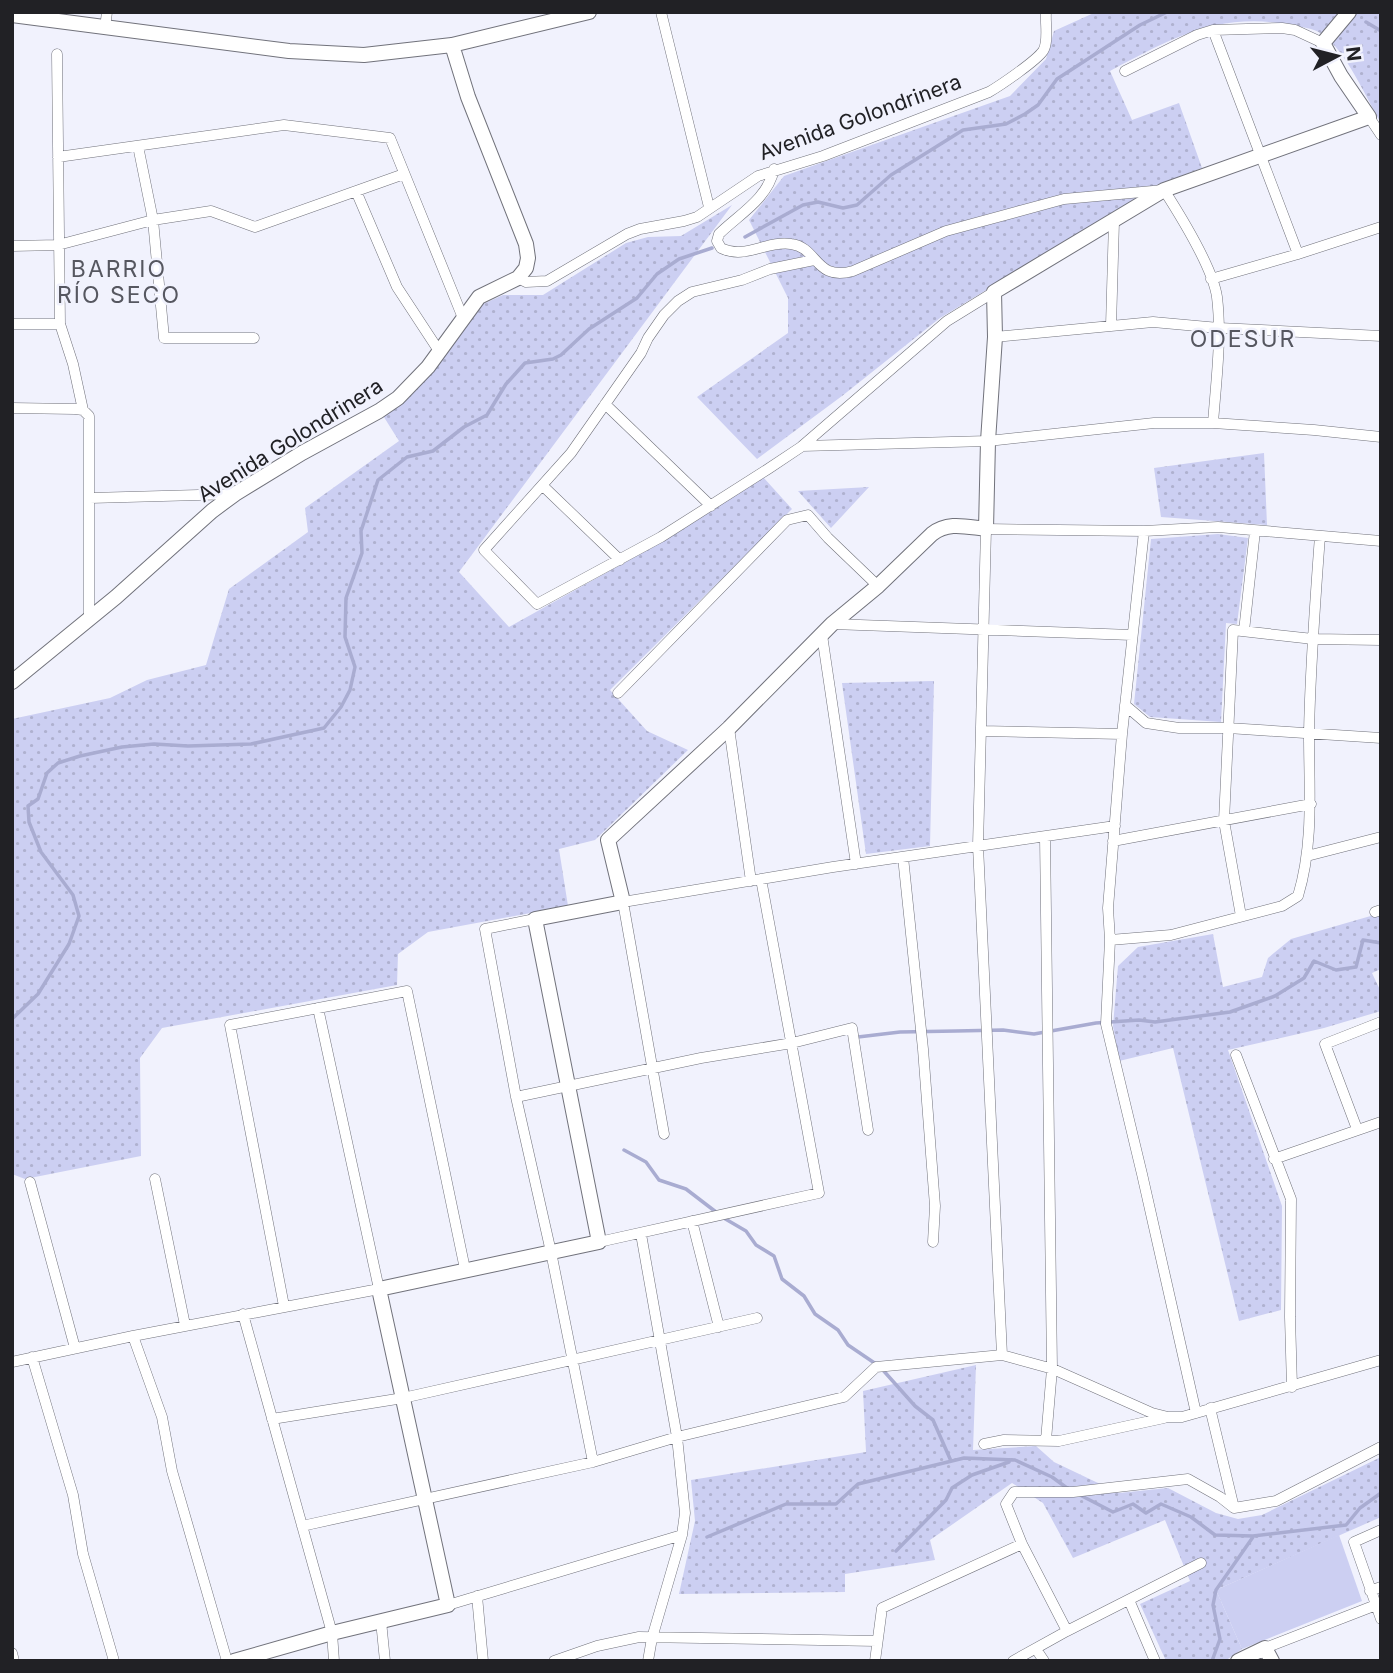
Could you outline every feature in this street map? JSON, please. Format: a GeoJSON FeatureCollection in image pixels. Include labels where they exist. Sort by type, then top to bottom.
{"type":"FeatureCollection","features":[{"type":"Feature","properties":{"kind":"street"},"geometry":{"type":"LineString","coordinates":[[105,28],[107,12]]}},
{"type":"Feature","properties":{"kind":"street"},"geometry":{"type":"LineString","coordinates":[[12,15],[313,53],[365,55],[452,45],[561,16],[589,12]]}},
{"type":"Feature","properties":{"kind":"street"},"geometry":{"type":"LineString","coordinates":[[661,12],[709,207]]}},
{"type":"Feature","properties":{"kind":"street","name":"Avenida Golondrinera"},"geometry":{"type":"LineString","coordinates":[[12,682],[235,494],[388,405],[412,385],[479,298],[518,278],[526,282],[547,281],[627,234],[697,217],[758,176],[774,169],[822,156],[977,97],[1009,80],[1043,51],[1046,41],[1046,12]]}},
{"type":"Feature","properties":{"kind":"street"},"geometry":{"type":"LineString","coordinates":[[1322,43],[1349,12]]}},
{"type":"Feature","properties":{"kind":"street"},"geometry":{"type":"LineString","coordinates":[[1213,30],[1298,254]]}},
{"type":"Feature","properties":{"kind":"street"},"geometry":{"type":"LineString","coordinates":[[1125,71],[1197,34],[1213,30],[1295,30],[1322,43],[1381,135]]}},
{"type":"Feature","properties":{"kind":"street"},"geometry":{"type":"LineString","coordinates":[[452,45],[468,97],[526,244],[526,268],[518,278]]}},
{"type":"Feature","properties":{"kind":"street"},"geometry":{"type":"LineString","coordinates":[[57,54],[60,324],[73,363],[83,410],[89,416],[91,424],[89,617]]}},
{"type":"Feature","properties":{"kind":"street"},"geometry":{"type":"LineString","coordinates":[[814,260],[770,269],[741,280],[692,292],[664,315],[641,353],[571,453],[484,550],[537,604],[620,560],[711,506],[801,446],[947,321],[1164,190],[1369,117]]}},
{"type":"Feature","properties":{"kind":"street"},"geometry":{"type":"LineString","coordinates":[[58,157],[284,125],[390,138],[463,318]]}},
{"type":"Feature","properties":{"kind":"street"},"geometry":{"type":"LineString","coordinates":[[138,146],[153,220],[164,338],[254,338]]}},
{"type":"Feature","properties":{"kind":"street"},"geometry":{"type":"LineString","coordinates":[[774,169],[768,185],[751,206],[719,234],[721,248],[743,253],[790,243],[803,248],[829,272],[845,274],[946,232],[1064,199],[1164,190]]}},
{"type":"Feature","properties":{"kind":"street"},"geometry":{"type":"LineString","coordinates":[[12,246],[58,245],[153,220],[211,211],[255,227],[404,174]]}},
{"type":"Feature","properties":{"kind":"street"},"geometry":{"type":"LineString","coordinates":[[1164,190],[1184,222],[1217,295],[1219,328],[1213,423]]}},
{"type":"Feature","properties":{"kind":"street"},"geometry":{"type":"LineString","coordinates":[[356,191],[397,287],[439,351]]}},
{"type":"Feature","properties":{"kind":"street"},"geometry":{"type":"LineString","coordinates":[[1111,326],[1114,221]]}},
{"type":"Feature","properties":{"kind":"street"},"geometry":{"type":"LineString","coordinates":[[1211,279],[1381,227]]}},
{"type":"Feature","properties":{"kind":"street"},"geometry":{"type":"LineString","coordinates":[[994,292],[995,337],[988,441],[978,846],[1002,1355]]}},
{"type":"Feature","properties":{"kind":"street"},"geometry":{"type":"LineString","coordinates":[[995,337],[1153,322],[1381,336]]}},
{"type":"Feature","properties":{"kind":"street"},"geometry":{"type":"LineString","coordinates":[[12,324],[60,324]]}},
{"type":"Feature","properties":{"kind":"street"},"geometry":{"type":"LineString","coordinates":[[605,404],[711,506]]}},
{"type":"Feature","properties":{"kind":"street"},"geometry":{"type":"LineString","coordinates":[[12,408],[83,410]]}},
{"type":"Feature","properties":{"kind":"street"},"geometry":{"type":"LineString","coordinates":[[801,446],[988,441],[1154,423],[1213,423],[1381,437]]}},
{"type":"Feature","properties":{"kind":"street"},"geometry":{"type":"LineString","coordinates":[[543,486],[620,560]]}},
{"type":"Feature","properties":{"kind":"street"},"geometry":{"type":"LineString","coordinates":[[90,498],[235,494]]}},
{"type":"Feature","properties":{"kind":"street"},"geometry":{"type":"LineString","coordinates":[[618,692],[787,520],[808,515],[878,586]]}},
{"type":"Feature","properties":{"kind":"street"},"geometry":{"type":"LineString","coordinates":[[664,1134],[623,902],[608,840],[729,728],[827,629],[940,528],[951,525],[1144,531],[1217,527],[1381,541]]}},
{"type":"Feature","properties":{"kind":"street"},"geometry":{"type":"LineString","coordinates":[[1144,531],[1122,734],[1108,908],[1110,940],[1106,1024],[1196,1413]]}},
{"type":"Feature","properties":{"kind":"street"},"geometry":{"type":"LineString","coordinates":[[1244,631],[1255,531]]}},
{"type":"Feature","properties":{"kind":"street"},"geometry":{"type":"LineString","coordinates":[[1110,940],[1171,935],[1291,903],[1298,895],[1307,856],[1311,804],[1313,639],[1320,536]]}},
{"type":"Feature","properties":{"kind":"street"},"geometry":{"type":"LineString","coordinates":[[827,629],[983,628],[1132,635]]}},
{"type":"Feature","properties":{"kind":"street"},"geometry":{"type":"LineString","coordinates":[[827,629],[856,864]]}},
{"type":"Feature","properties":{"kind":"street"},"geometry":{"type":"LineString","coordinates":[[1241,916],[1224,821],[1233,630],[1313,639],[1381,640]]}},
{"type":"Feature","properties":{"kind":"street"},"geometry":{"type":"LineString","coordinates":[[1125,705],[1146,723],[1179,729],[1228,728],[1381,738]]}},
{"type":"Feature","properties":{"kind":"street"},"geometry":{"type":"LineString","coordinates":[[12,1362],[642,1234],[819,1193],[792,1043],[756,880],[729,728]]}},
{"type":"Feature","properties":{"kind":"street"},"geometry":{"type":"LineString","coordinates":[[981,732],[1122,734]]}},
{"type":"Feature","properties":{"kind":"street"},"geometry":{"type":"LineString","coordinates":[[1114,841],[1311,804]]}},
{"type":"Feature","properties":{"kind":"street"},"geometry":{"type":"LineString","coordinates":[[593,1462],[551,1252],[516,1097],[485,929],[756,880],[1115,826]]}},
{"type":"Feature","properties":{"kind":"street"},"geometry":{"type":"LineString","coordinates":[[1045,837],[1052,1369],[1046,1440]]}},
{"type":"Feature","properties":{"kind":"street"},"geometry":{"type":"LineString","coordinates":[[1307,856],[1381,837]]}},
{"type":"Feature","properties":{"kind":"street"},"geometry":{"type":"LineString","coordinates":[[903,857],[923,1048],[934,1206],[933,1242]]}},
{"type":"Feature","properties":{"kind":"street"},"geometry":{"type":"LineString","coordinates":[[535,919],[600,1242]]}},
{"type":"Feature","properties":{"kind":"street"},"geometry":{"type":"LineString","coordinates":[[284,1306],[230,1024],[407,990],[465,1269]]}},
{"type":"Feature","properties":{"kind":"street"},"geometry":{"type":"LineString","coordinates":[[318,1008],[448,1605]]}},
{"type":"Feature","properties":{"kind":"street"},"geometry":{"type":"LineString","coordinates":[[1357,1129],[1325,1044],[1381,1022]]}},
{"type":"Feature","properties":{"kind":"street"},"geometry":{"type":"LineString","coordinates":[[516,1097],[701,1058],[792,1043],[852,1028],[868,1130]]}},
{"type":"Feature","properties":{"kind":"street"},"geometry":{"type":"LineString","coordinates":[[1236,1055],[1291,1199],[1292,1387]]}},
{"type":"Feature","properties":{"kind":"street"},"geometry":{"type":"LineString","coordinates":[[1274,1159],[1381,1122]]}},
{"type":"Feature","properties":{"kind":"street"},"geometry":{"type":"LineString","coordinates":[[155,1179],[185,1325]]}},
{"type":"Feature","properties":{"kind":"street"},"geometry":{"type":"LineString","coordinates":[[30,1182],[75,1348]]}},
{"type":"Feature","properties":{"kind":"street"},"geometry":{"type":"LineString","coordinates":[[692,1221],[719,1327]]}},
{"type":"Feature","properties":{"kind":"street"},"geometry":{"type":"LineString","coordinates":[[642,1234],[677,1437],[685,1513],[682,1535],[652,1638],[648,1661]]}},
{"type":"Feature","properties":{"kind":"street"},"geometry":{"type":"LineString","coordinates":[[243,1314],[332,1633],[334,1661]]}},
{"type":"Feature","properties":{"kind":"street"},"geometry":{"type":"LineString","coordinates":[[272,1419],[403,1398],[757,1318]]}},
{"type":"Feature","properties":{"kind":"street"},"geometry":{"type":"LineString","coordinates":[[133,1336],[162,1417],[172,1471],[227,1661]]}},
{"type":"Feature","properties":{"kind":"street"},"geometry":{"type":"LineString","coordinates":[[302,1526],[593,1462],[677,1437],[844,1397],[876,1367],[1002,1355],[1052,1369],[1152,1413],[1168,1417]]}},
{"type":"Feature","properties":{"kind":"street"},"geometry":{"type":"LineString","coordinates":[[32,1357],[73,1495],[83,1554],[114,1661]]}},
{"type":"Feature","properties":{"kind":"street"},"geometry":{"type":"LineString","coordinates":[[984,1444],[1004,1440],[1059,1441],[1168,1417],[1182,1417],[1381,1360]]}},
{"type":"Feature","properties":{"kind":"street"},"geometry":{"type":"LineString","coordinates":[[1210,1409],[1234,1508]]}},
{"type":"Feature","properties":{"kind":"street"},"geometry":{"type":"LineString","coordinates":[[1067,1630],[1022,1544],[1006,1504],[1014,1492],[1073,1492],[1188,1479],[1234,1508],[1276,1500],[1381,1447]]}},
{"type":"Feature","properties":{"kind":"street"},"geometry":{"type":"LineString","coordinates":[[1381,1530],[1354,1542],[1381,1619]]}},
{"type":"Feature","properties":{"kind":"street"},"geometry":{"type":"LineString","coordinates":[[234,1661],[332,1633],[448,1605],[682,1535]]}},
{"type":"Feature","properties":{"kind":"street"},"geometry":{"type":"LineString","coordinates":[[875,1661],[882,1608],[1022,1544]]}},
{"type":"Feature","properties":{"kind":"street"},"geometry":{"type":"LineString","coordinates":[[1013,1661],[1067,1630],[1201,1563]]}},
{"type":"Feature","properties":{"kind":"street"},"geometry":{"type":"LineString","coordinates":[[1370,1591],[1381,1587]]}},
{"type":"Feature","properties":{"kind":"street"},"geometry":{"type":"LineString","coordinates":[[477,1596],[484,1661]]}},
{"type":"Feature","properties":{"kind":"street"},"geometry":{"type":"LineString","coordinates":[[1129,1600],[1155,1661]]}},
{"type":"Feature","properties":{"kind":"street"},"geometry":{"type":"LineString","coordinates":[[1254,1661],[1376,1605]]}},
{"type":"Feature","properties":{"kind":"street"},"geometry":{"type":"LineString","coordinates":[[381,1621],[386,1661]]}},
{"type":"Feature","properties":{"kind":"street"},"geometry":{"type":"LineString","coordinates":[[554,1661],[597,1646],[639,1637],[877,1641]]}},
{"type":"Feature","properties":{"kind":"street"},"geometry":{"type":"LineString","coordinates":[[1036,1649],[1044,1661]]}},
{"type":"Feature","properties":{"kind":"street"},"geometry":{"type":"LineString","coordinates":[[12,1653],[14,1661]]}},
{"type":"Feature","properties":{"kind":"street"},"geometry":{"type":"LineString","coordinates":[[1238,1661],[1269,1654]]}},
{"type":"Feature","properties":{"kind":"shaded area"},"geometry":{"type":"Polygon","coordinates":[[[1096,12],[1381,12],[1381,123],[1340,52],[1322,34],[1303,27],[1265,22],[1218,25],[1153,48],[1110,71],[1132,120],[1179,103],[1202,168],[1165,182],[940,318],[757,459],[697,397],[788,333],[788,298],[749,220],[784,176],[1010,96],[1046,59],[1054,31],[1096,12]]]}},
{"type":"Feature","properties":{"kind":"shaded area"},"geometry":{"type":"Polygon","coordinates":[[[732,205],[459,572],[509,627],[674,535],[763,477],[792,509],[610,690],[647,731],[688,750],[595,840],[559,849],[568,906],[428,932],[398,954],[397,985],[162,1028],[140,1058],[141,1156],[25,1179],[12,1174],[12,719],[110,698],[147,680],[206,665],[229,589],[308,532],[305,508],[399,441],[382,414],[411,389],[483,304],[503,295],[543,295],[626,243],[648,237],[681,236],[732,205]]]}},
{"type":"Feature","properties":{"kind":"shaded area"},"geometry":{"type":"Polygon","coordinates":[[[1264,453],[1267,525],[1161,517],[1154,468],[1264,453]]]}},
{"type":"Feature","properties":{"kind":"shaded area"},"geometry":{"type":"Polygon","coordinates":[[[869,487],[831,528],[798,491],[869,487]]]}},
{"type":"Feature","properties":{"kind":"shaded area"},"geometry":{"type":"Polygon","coordinates":[[[1218,534],[1248,538],[1237,624],[1226,623],[1221,722],[1150,717],[1134,704],[1151,539],[1218,534]]]}},
{"type":"Feature","properties":{"kind":"shaded area"},"geometry":{"type":"Polygon","coordinates":[[[934,681],[930,846],[866,854],[842,683],[934,681]]]}},
{"type":"Feature","properties":{"kind":"shaded area"},"geometry":{"type":"Polygon","coordinates":[[[1381,913],[1381,969],[1372,973],[1381,992],[1381,1011],[1324,1028],[1228,1050],[1282,1206],[1281,1310],[1239,1321],[1173,1048],[1119,1061],[1113,1026],[1118,966],[1138,947],[1213,934],[1223,987],[1262,977],[1268,958],[1291,939],[1381,913]]]}},
{"type":"Feature","properties":{"kind":"shaded area"},"geometry":{"type":"Polygon","coordinates":[[[976,1365],[973,1450],[1036,1446],[1054,1462],[1119,1493],[1168,1488],[1216,1513],[1238,1519],[1262,1515],[1381,1457],[1381,1517],[1216,1590],[1242,1649],[1225,1661],[1166,1661],[1140,1604],[1190,1581],[1165,1520],[1073,1558],[1043,1503],[1012,1483],[930,1540],[935,1560],[845,1574],[845,1592],[679,1594],[695,1521],[691,1480],[866,1452],[863,1391],[976,1365]]]}},
{"type":"Feature","properties":{"kind":"shaded area"},"geometry":{"type":"Polygon","coordinates":[[[1339,1535],[1362,1601],[1242,1649],[1216,1590],[1339,1535]]]}},
{"type":"Feature","properties":{"kind":"waterway"},"geometry":{"type":"LineString","coordinates":[[745,237],[803,205],[818,202],[843,208],[857,205],[891,175],[963,130],[1006,124],[1025,114],[1038,105],[1057,79],[1140,25],[1167,12]]}},
{"type":"Feature","properties":{"kind":"waterway"},"geometry":{"type":"LineString","coordinates":[[1366,22],[1381,31]]}},
{"type":"Feature","properties":{"kind":"waterway"},"geometry":{"type":"LineString","coordinates":[[12,1019],[38,994],[69,944],[79,916],[73,895],[41,852],[29,822],[28,806],[38,799],[47,773],[58,763],[122,747],[154,744],[251,744],[324,728],[341,707],[350,690],[355,667],[345,637],[346,598],[362,553],[361,531],[378,480],[407,457],[433,451],[464,427],[487,415],[506,384],[525,363],[553,359],[561,355],[589,329],[637,298],[657,274],[679,259],[712,248]]}},
{"type":"Feature","properties":{"kind":"waterway"},"geometry":{"type":"LineString","coordinates":[[858,1037],[900,1032],[1003,1030],[1034,1034],[1096,1023],[1139,1020],[1155,1022],[1230,1012],[1275,996],[1304,978],[1314,961],[1336,970],[1356,967],[1363,940],[1381,943]]}},
{"type":"Feature","properties":{"kind":"waterway"},"geometry":{"type":"LineString","coordinates":[[624,1150],[646,1162],[659,1180],[686,1189],[716,1212]]}},
{"type":"Feature","properties":{"kind":"waterway"},"geometry":{"type":"LineString","coordinates":[[722,1217],[746,1231],[756,1245],[774,1256],[782,1279],[804,1296],[815,1314],[838,1330],[848,1345],[876,1364]]}},
{"type":"Feature","properties":{"kind":"waterway"},"geometry":{"type":"LineString","coordinates":[[882,1369],[915,1406],[933,1420],[951,1461]]}},
{"type":"Feature","properties":{"kind":"waterway"},"geometry":{"type":"LineString","coordinates":[[707,1537],[786,1504],[836,1504],[858,1484],[964,1458],[1015,1460],[1052,1477],[1067,1488]]}},
{"type":"Feature","properties":{"kind":"waterway"},"geometry":{"type":"LineString","coordinates":[[896,1551],[946,1500],[952,1488],[972,1475],[1009,1462]]}},
{"type":"Feature","properties":{"kind":"waterway"},"geometry":{"type":"LineString","coordinates":[[1080,1495],[1113,1512],[1133,1504],[1146,1513],[1161,1504],[1191,1517],[1215,1535],[1253,1536],[1346,1525],[1360,1508],[1381,1493]]}},
{"type":"Feature","properties":{"kind":"waterway"},"geometry":{"type":"LineString","coordinates":[[1212,1661],[1220,1639],[1213,1605],[1216,1590],[1253,1537]]}},
{"type":"Feature","properties":{"kind":"district","name":"BARRIO RÍO SECO"},"geometry":{"type":"Point","coordinates":[119,282]}},
{"type":"Feature","properties":{"kind":"district","name":"ODESUR"},"geometry":{"type":"Point","coordinates":[1243,339]}}]}
